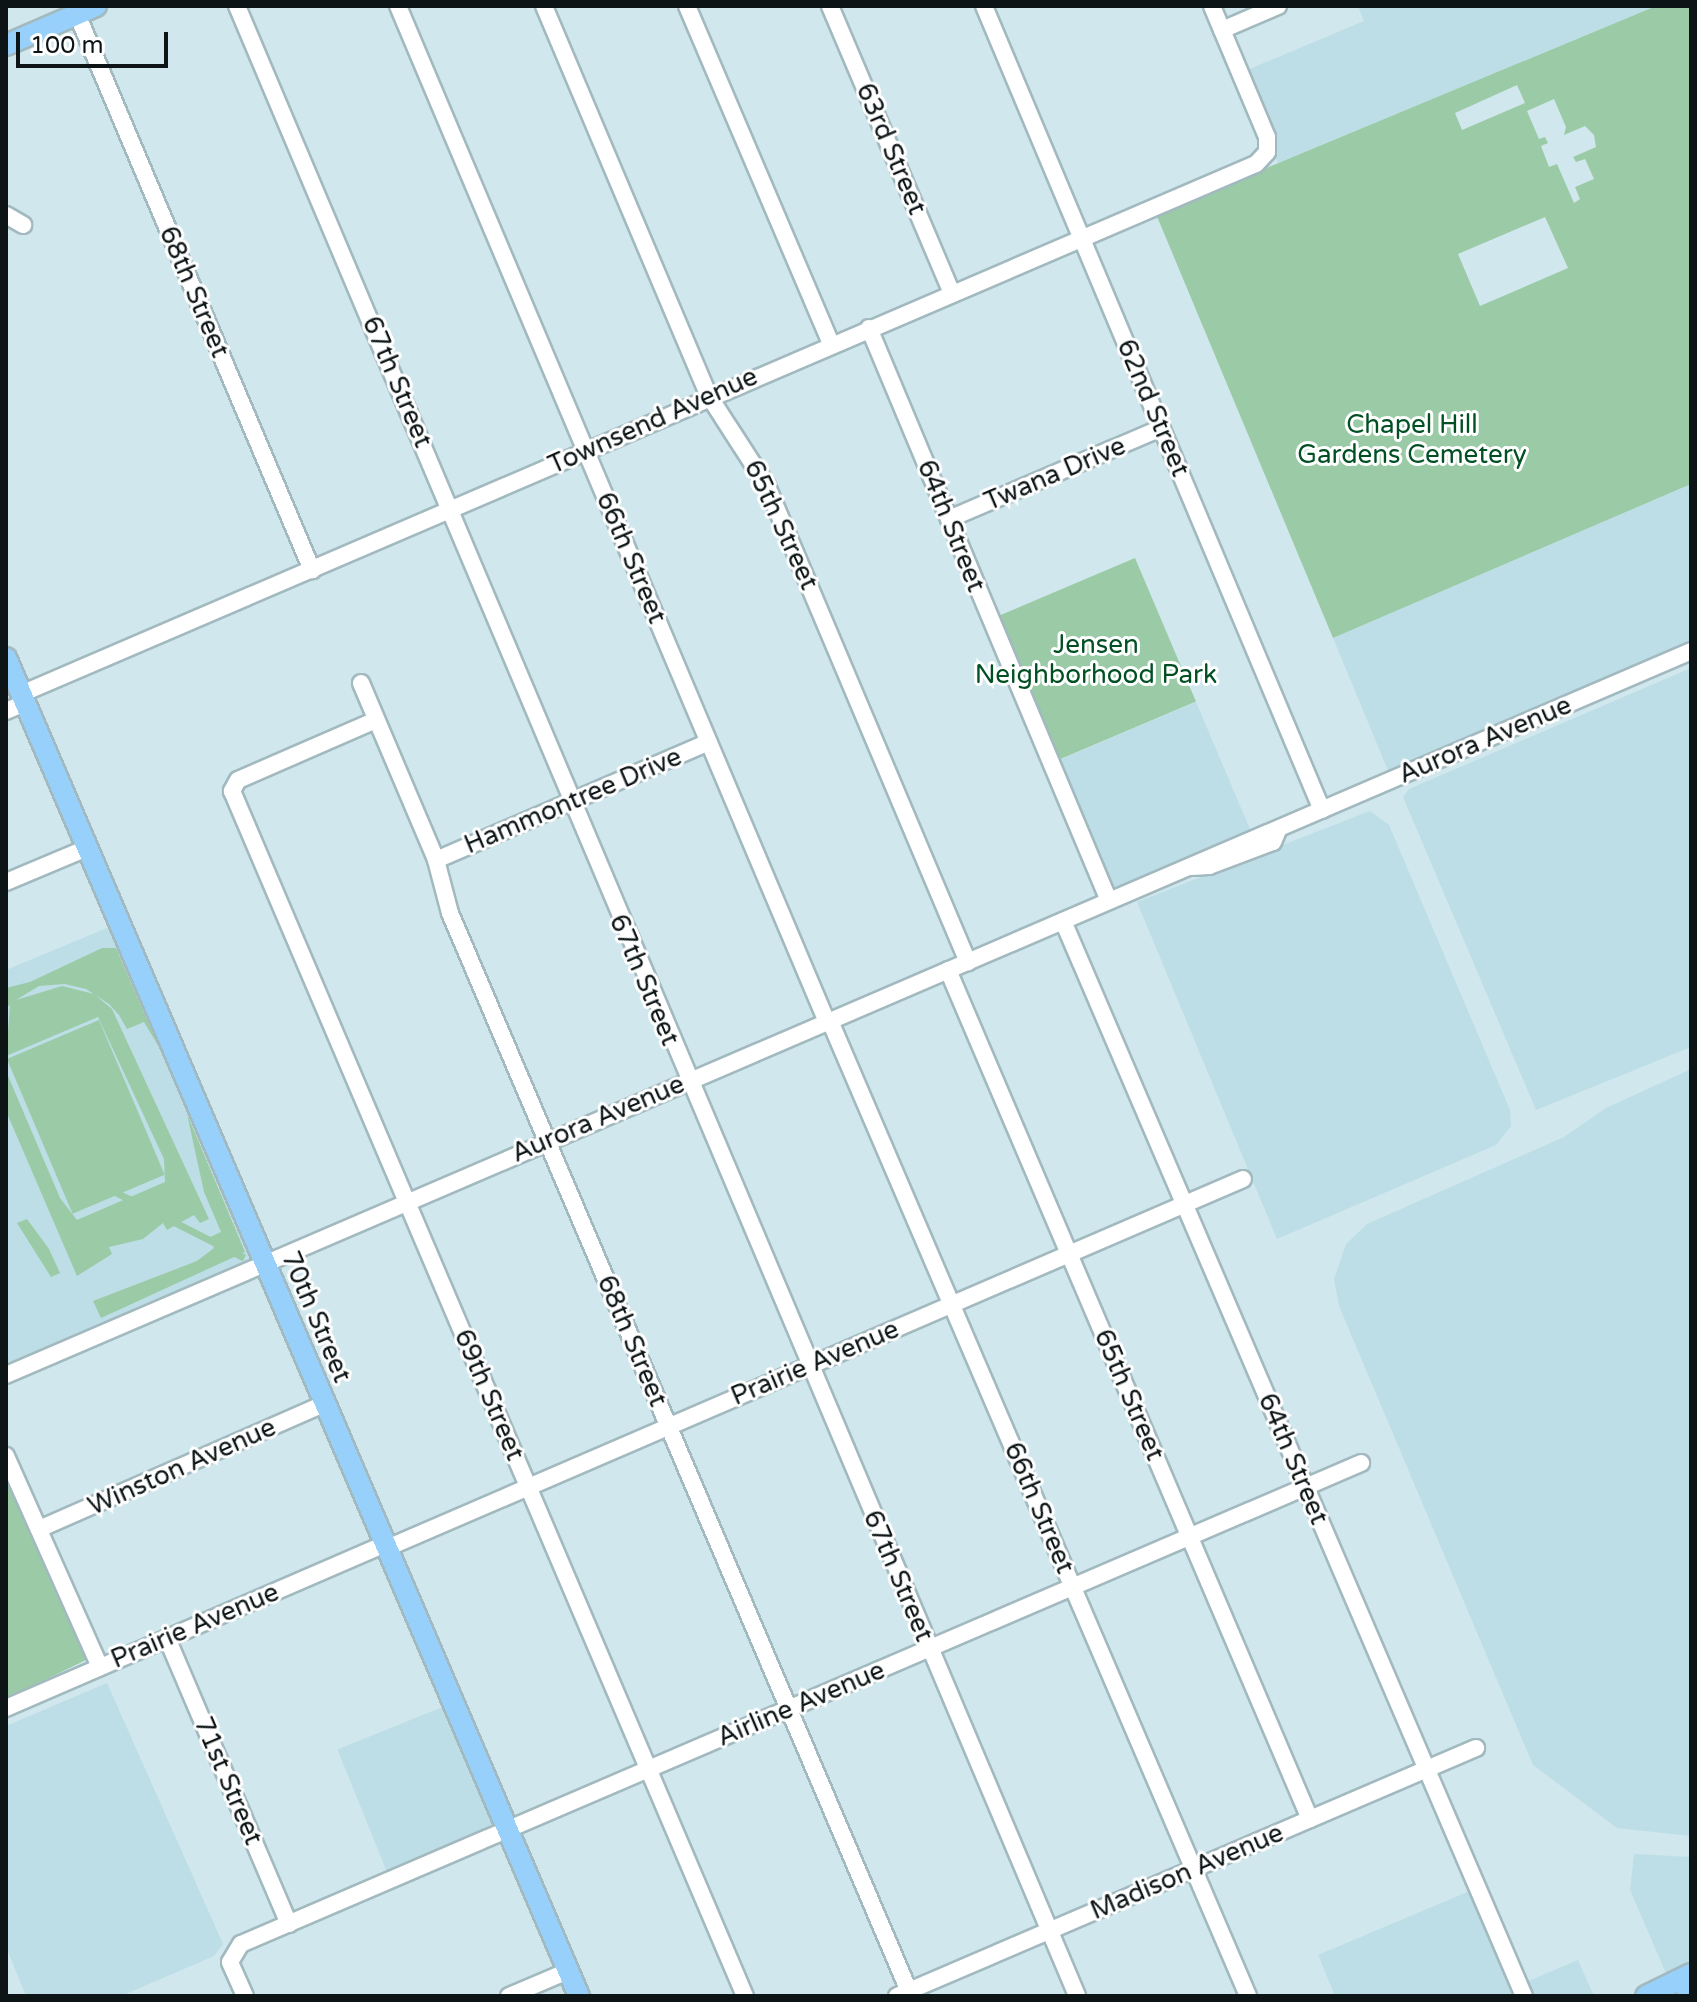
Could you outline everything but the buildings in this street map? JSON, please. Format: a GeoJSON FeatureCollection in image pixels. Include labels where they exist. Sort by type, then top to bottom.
{"type":"FeatureCollection","features":[{"type":"Feature","properties":{"kind":"main road"},"geometry":{"type":"LineString","coordinates":[[6,45],[96,6]]}},
{"type":"Feature","properties":{"kind":"main road","name":"70th Street"},"geometry":{"type":"LineString","coordinates":[[6,658],[17,703],[87,848],[579,1996]]}},
{"type":"Feature","properties":{"kind":"main road"},"geometry":{"type":"LineString","coordinates":[[1646,1996],[1691,1974]]}},
{"type":"Feature","properties":{"kind":"street","name":"67th Street"},"geometry":{"type":"LineString","coordinates":[[237,6],[573,801],[687,1081],[1077,1996]]}},
{"type":"Feature","properties":{"kind":"street","name":"66th Street"},"geometry":{"type":"LineString","coordinates":[[398,6],[828,1022],[1248,1996]]}},
{"type":"Feature","properties":{"kind":"street","name":"65th Street"},"geometry":{"type":"LineString","coordinates":[[544,6],[709,396],[767,486],[968,962]]}},
{"type":"Feature","properties":{"kind":"street"},"geometry":{"type":"LineString","coordinates":[[687,6],[831,344]]}},
{"type":"Feature","properties":{"kind":"street","name":"63rd Street"},"geometry":{"type":"LineString","coordinates":[[830,6],[952,293]]}},
{"type":"Feature","properties":{"kind":"street","name":"62nd Street"},"geometry":{"type":"LineString","coordinates":[[984,6],[1322,810]]}},
{"type":"Feature","properties":{"kind":"street"},"geometry":{"type":"LineString","coordinates":[[1212,6],[1222,30],[1278,6]]}},
{"type":"Feature","properties":{"kind":"street","name":"68th Street"},"geometry":{"type":"LineString","coordinates":[[77,14],[312,570]]}},
{"type":"Feature","properties":{"kind":"street","name":"Townsend Avenue"},"geometry":{"type":"LineString","coordinates":[[17,703],[709,396],[1256,164],[1267,152],[1267,137],[1222,30]]}},
{"type":"Feature","properties":{"kind":"street"},"geometry":{"type":"LineString","coordinates":[[6,215],[23,225]]}},
{"type":"Feature","properties":{"kind":"street","name":"64th Street"},"geometry":{"type":"LineString","coordinates":[[869,328],[1109,901]]}},
{"type":"Feature","properties":{"kind":"street","name":"Twana Drive"},"geometry":{"type":"LineString","coordinates":[[949,519],[1161,428]]}},
{"type":"Feature","properties":{"kind":"street","name":"Aurora Avenue"},"geometry":{"type":"LineString","coordinates":[[6,1375],[1109,901],[1192,867],[1209,866],[1273,842],[1278,830],[1691,651]]}},
{"type":"Feature","properties":{"kind":"street","name":"68th Street"},"geometry":{"type":"LineString","coordinates":[[361,683],[436,860],[450,913],[789,1709],[906,1994]]}},
{"type":"Feature","properties":{"kind":"street","name":"69th Street"},"geometry":{"type":"LineString","coordinates":[[376,720],[238,780],[234,794],[745,1996]]}},
{"type":"Feature","properties":{"kind":"street","name":"Hammontree Drive"},"geometry":{"type":"LineString","coordinates":[[436,860],[709,742]]}},
{"type":"Feature","properties":{"kind":"street"},"geometry":{"type":"LineString","coordinates":[[6,882],[87,848]]}},
{"type":"Feature","properties":{"kind":"street","name":"64th Street"},"geometry":{"type":"LineString","coordinates":[[1063,921],[1524,1996]]}},
{"type":"Feature","properties":{"kind":"street","name":"65th Street"},"geometry":{"type":"LineString","coordinates":[[948,970],[1310,1819]]}},
{"type":"Feature","properties":{"kind":"street","name":"Prairie Avenue"},"geometry":{"type":"LineString","coordinates":[[6,1708],[1243,1179]]}},
{"type":"Feature","properties":{"kind":"street","name":"Winston Avenue"},"geometry":{"type":"LineString","coordinates":[[39,1529],[324,1404]]}},
{"type":"Feature","properties":{"kind":"street"},"geometry":{"type":"LineString","coordinates":[[6,1456],[100,1667]]}},
{"type":"Feature","properties":{"kind":"street","name":"Airline Avenue"},"geometry":{"type":"LineString","coordinates":[[245,1996],[230,1962],[241,1944],[1361,1463]]}},
{"type":"Feature","properties":{"kind":"street","name":"71st Street"},"geometry":{"type":"LineString","coordinates":[[167,1638],[289,1924]]}},
{"type":"Feature","properties":{"kind":"street","name":"Madison Avenue"},"geometry":{"type":"LineString","coordinates":[[906,1994],[1476,1748]]}},
{"type":"Feature","properties":{"kind":"street"},"geometry":{"type":"LineString","coordinates":[[509,1996],[568,1971]]}},
{"type":"Feature","properties":{"kind":"shaded area"},"geometry":{"type":"Polygon","coordinates":[[[1358,6],[1656,6],[1278,163],[1240,73],[1364,21],[1358,6]]]}},
{"type":"Feature","properties":{"kind":"shaded area"},"geometry":{"type":"Polygon","coordinates":[[[1691,484],[1691,651],[1392,780],[1333,638],[1691,484]]]}},
{"type":"Feature","properties":{"kind":"shaded area"},"geometry":{"type":"Polygon","coordinates":[[[1691,668],[1691,1047],[1536,1110],[1403,797],[1409,789],[1691,668]]]}},
{"type":"Feature","properties":{"kind":"shaded area"},"geometry":{"type":"Polygon","coordinates":[[[1196,702],[1251,831],[1112,890],[1057,761],[1196,702]]]}},
{"type":"Feature","properties":{"kind":"shaded area"},"geometry":{"type":"Polygon","coordinates":[[[1370,811],[1389,825],[1510,1110],[1511,1126],[1496,1145],[1277,1239],[1137,902],[1370,811]]]}},
{"type":"Feature","properties":{"kind":"shaded area"},"geometry":{"type":"Polygon","coordinates":[[[119,923],[264,1262],[6,1375],[6,970],[119,923]]]}},
{"type":"Feature","properties":{"kind":"shaded area"},"geometry":{"type":"Polygon","coordinates":[[[1691,1069],[1691,1836],[1617,1828],[1533,1765],[1339,1306],[1334,1279],[1346,1244],[1367,1224],[1564,1137],[1606,1108],[1691,1069]]]}},
{"type":"Feature","properties":{"kind":"shaded area"},"geometry":{"type":"Polygon","coordinates":[[[107,1683],[223,1944],[214,1956],[121,1996],[26,1996],[6,1947],[6,1726],[107,1683]]]}},
{"type":"Feature","properties":{"kind":"shaded area"},"geometry":{"type":"Polygon","coordinates":[[[445,1706],[494,1828],[387,1872],[337,1749],[445,1706]]]}},
{"type":"Feature","properties":{"kind":"shaded area"},"geometry":{"type":"Polygon","coordinates":[[[1634,1854],[1691,1857],[1691,1968],[1668,1978],[1630,1890],[1634,1854]]]}},
{"type":"Feature","properties":{"kind":"shaded area"},"geometry":{"type":"Polygon","coordinates":[[[1472,1890],[1517,1996],[1335,1996],[1318,1955],[1472,1890]]]}},
{"type":"Feature","properties":{"kind":"shaded area"},"geometry":{"type":"Polygon","coordinates":[[[1578,1960],[1594,1996],[1530,1996],[1524,1983],[1578,1960]]]}},
{"type":"Feature","properties":{"kind":"green space","name":"Chapel Hill Gardens Cemetery"},"geometry":{"type":"Polygon","coordinates":[[[1656,6],[1691,6],[1691,484],[1333,638],[1156,214],[1656,6]],[[1517,85],[1455,113],[1462,130],[1525,103],[1517,85]],[[1554,99],[1527,111],[1539,139],[1545,137],[1548,143],[1541,146],[1549,167],[1557,164],[1574,203],[1580,199],[1575,187],[1594,179],[1585,159],[1576,162],[1573,157],[1596,147],[1594,135],[1585,126],[1564,135],[1566,127],[1554,99]],[[1545,217],[1458,254],[1480,306],[1568,268],[1545,217]]]}},
{"type":"Feature","properties":{"kind":"green space","name":"Jensen Neighborhood Park"},"geometry":{"type":"Polygon","coordinates":[[[1135,558],[1196,702],[1057,761],[996,617],[1135,558]]]}},
{"type":"Feature","properties":{"kind":"green space"},"geometry":{"type":"Polygon","coordinates":[[[102,948],[116,948],[159,1047],[144,1022],[127,1029],[109,1004],[95,995],[112,1009],[209,1219],[200,1223],[194,1215],[167,1230],[163,1223],[143,1239],[109,1247],[112,1254],[77,1276],[6,1111],[6,1071],[60,1198],[77,1220],[165,1182],[164,1159],[98,1017],[6,1056],[10,1005],[6,1008],[6,988],[30,982],[102,948]],[[65,984],[39,986],[16,1000],[62,986],[93,994],[65,984]]]}},
{"type":"Feature","properties":{"kind":"green space"},"geometry":{"type":"Polygon","coordinates":[[[120,951],[250,1249],[248,1251],[120,951]]]}},
{"type":"Feature","properties":{"kind":"green space"},"geometry":{"type":"Polygon","coordinates":[[[99,1020],[165,1175],[73,1214],[7,1059],[99,1020]]]}},
{"type":"Feature","properties":{"kind":"green space"},"geometry":{"type":"Polygon","coordinates":[[[187,1114],[245,1252],[101,1318],[93,1301],[197,1261],[214,1248],[210,1237],[221,1232],[204,1192],[187,1114]]]}},
{"type":"Feature","properties":{"kind":"green space"},"geometry":{"type":"Polygon","coordinates":[[[105,1183],[246,1255],[243,1261],[102,1190],[105,1183]]]}},
{"type":"Feature","properties":{"kind":"green space"},"geometry":{"type":"Polygon","coordinates":[[[27,1219],[49,1249],[60,1273],[51,1277],[17,1223],[27,1219]]]}},
{"type":"Feature","properties":{"kind":"green space"},"geometry":{"type":"Polygon","coordinates":[[[6,1467],[90,1658],[6,1699],[6,1467]]]}}]}
